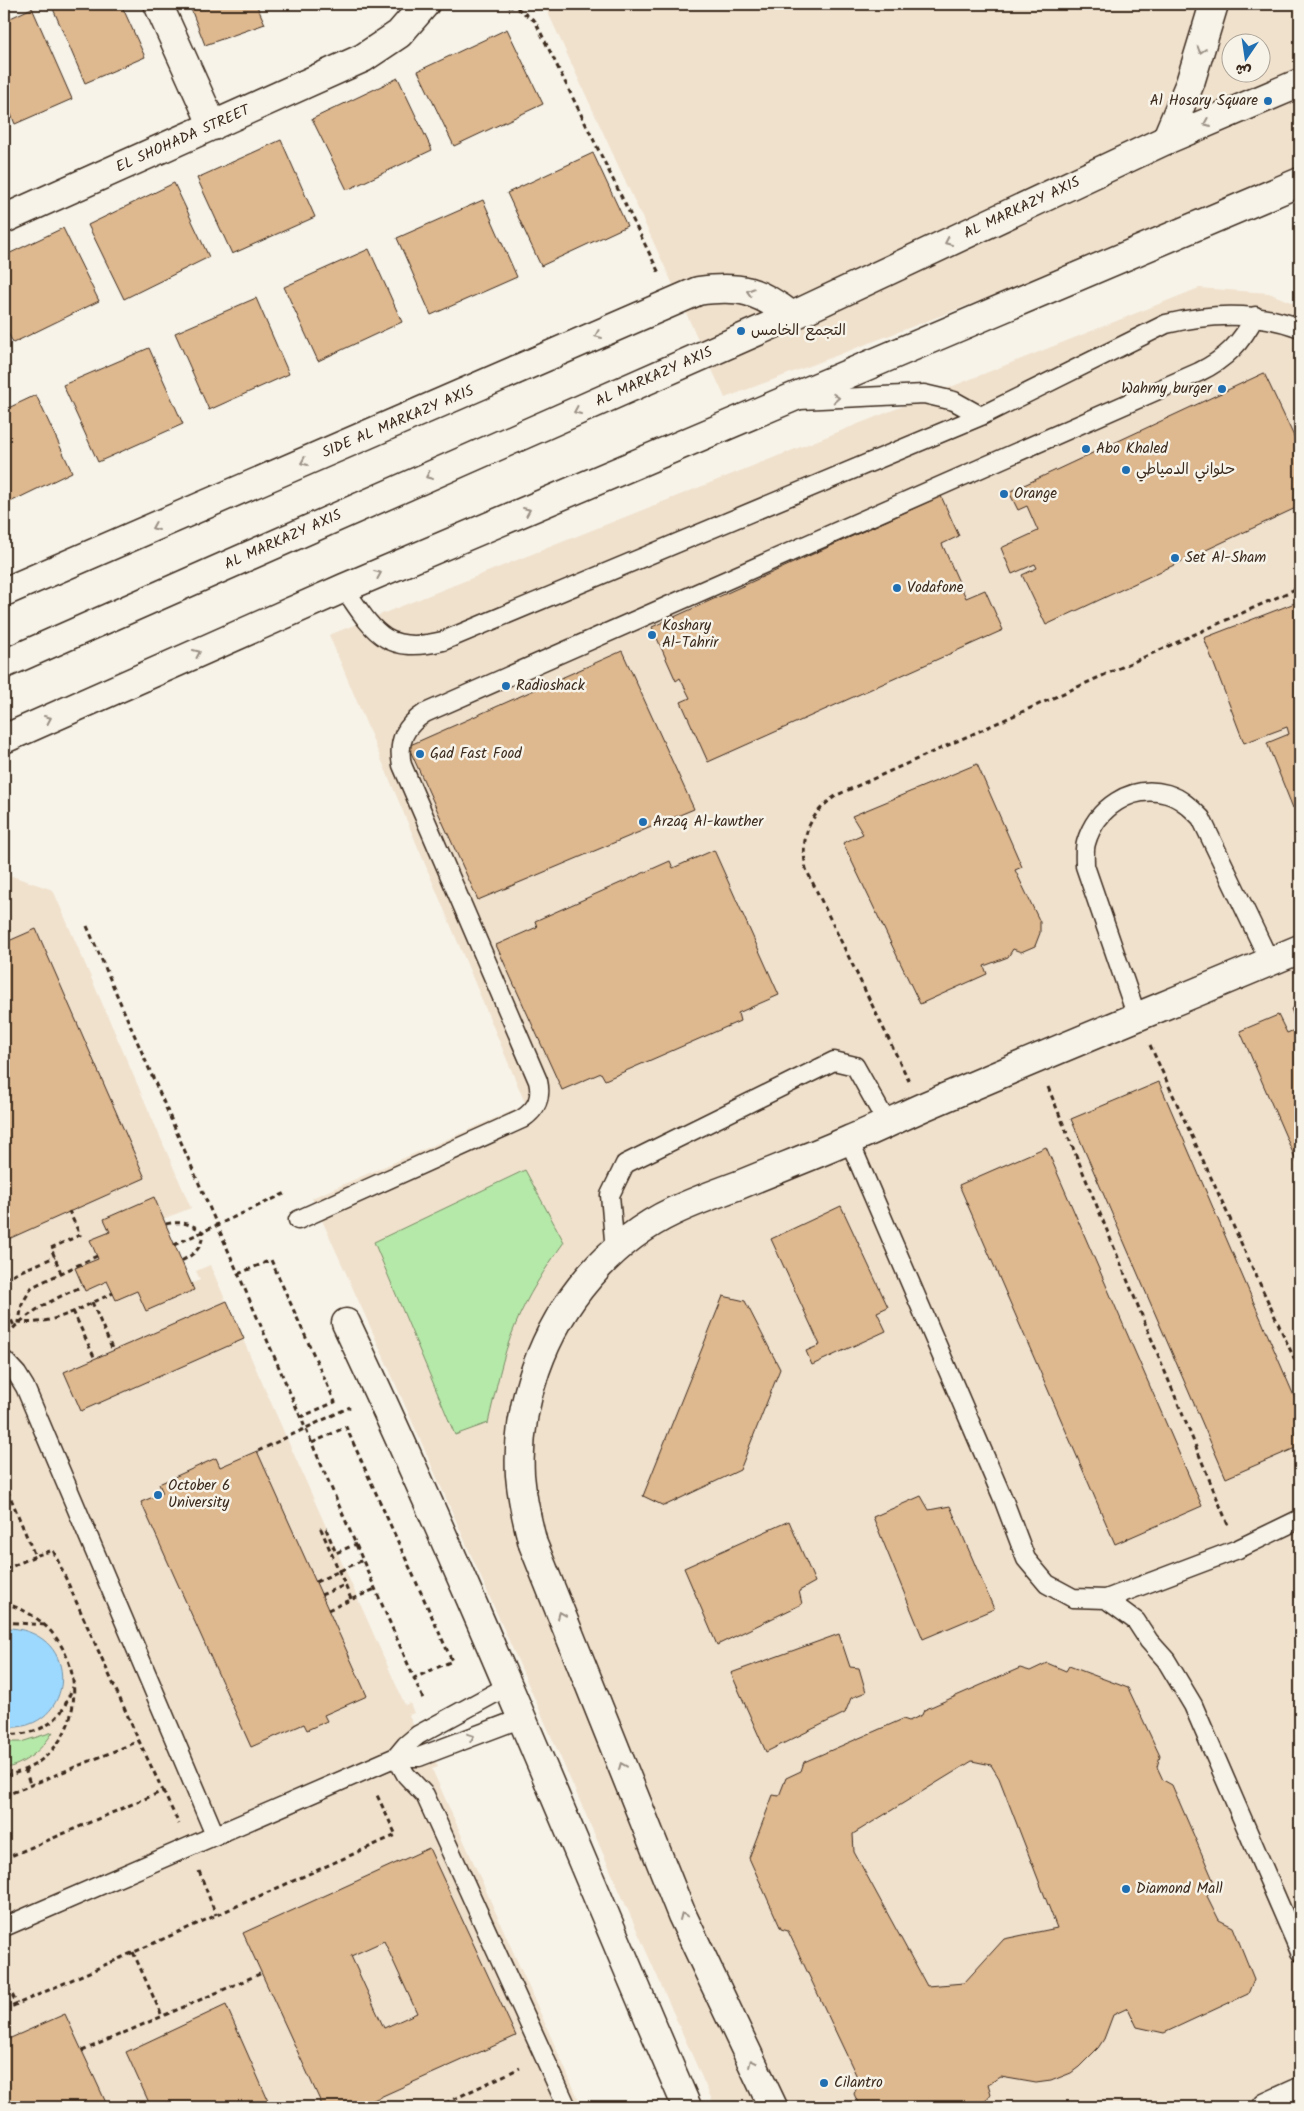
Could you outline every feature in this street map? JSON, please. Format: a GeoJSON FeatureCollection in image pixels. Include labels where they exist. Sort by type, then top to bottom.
{"type":"FeatureCollection","features":[{"type":"Feature","properties":{"kind":"street"},"geometry":{"type":"LineString","coordinates":[[158,4],[213,126]]}},
{"type":"Feature","properties":{"kind":"street","name":"EL SHOHADA STREET"},"geometry":{"type":"LineString","coordinates":[[4,220],[363,58],[399,34],[425,4]]}},
{"type":"Feature","properties":{"kind":"street"},"geometry":{"type":"LineString","coordinates":[[1166,140],[1190,83],[1214,4]]}},
{"type":"Feature","properties":{"kind":"street","name":"AL MARKAZY AXIS"},"geometry":{"type":"LineString","coordinates":[[4,664],[792,316],[1166,140],[1300,83]]}},
{"type":"Feature","properties":{"kind":"street"},"geometry":{"type":"LineString","coordinates":[[4,739],[344,588],[1300,182]]}},
{"type":"Feature","properties":{"kind":"street","name":"SIDE AL MARKAZY AXIS"},"geometry":{"type":"LineString","coordinates":[[4,592],[698,291],[723,288],[748,291],[771,300],[792,316]]}},
{"type":"Feature","properties":{"kind":"street"},"geometry":{"type":"LineString","coordinates":[[773,2107],[682,1915],[533,1544],[524,1510],[520,1474],[521,1438],[526,1403],[536,1368],[550,1336],[568,1305],[589,1277],[615,1251],[643,1229],[674,1211],[849,1140],[922,1107],[1300,949]]}},
{"type":"Feature","properties":{"kind":"street"},"geometry":{"type":"LineString","coordinates":[[346,1323],[383,1401],[522,1718],[687,2107]]}},
{"type":"Feature","properties":{"kind":"street"},"geometry":{"type":"LineString","coordinates":[[1267,2107],[1300,2092]]}},
{"type":"Feature","properties":{"kind":"lane"},"geometry":{"type":"LineString","coordinates":[[344,588],[370,626],[385,639],[404,646],[424,646],[443,641],[981,416],[1166,324],[1225,314],[1255,316],[1288,323],[1300,328]]}},
{"type":"Feature","properties":{"kind":"lane"},"geometry":{"type":"LineString","coordinates":[[298,1220],[522,1119],[532,1113],[538,1104],[540,1092],[538,1081],[402,765],[399,753],[401,741],[406,729],[414,720],[425,713],[1218,363],[1233,350],[1246,334],[1255,316]]}},
{"type":"Feature","properties":{"kind":"lane"},"geometry":{"type":"LineString","coordinates":[[787,401],[924,394],[954,401],[981,416]]}},
{"type":"Feature","properties":{"kind":"lane"},"geometry":{"type":"LineString","coordinates":[[1137,1017],[1085,866],[1086,844],[1093,825],[1106,808],[1124,797],[1145,792],[1167,794],[1186,803],[1202,818],[1270,962]]}},
{"type":"Feature","properties":{"kind":"lane"},"geometry":{"type":"LineString","coordinates":[[615,1251],[610,1195],[625,1164],[834,1061],[855,1066],[887,1123]]}},
{"type":"Feature","properties":{"kind":"lane"},"geometry":{"type":"LineString","coordinates":[[849,1140],[1004,1501],[1026,1559],[1047,1584],[1073,1598],[1106,1599],[1238,1549],[1300,1519]]}},
{"type":"Feature","properties":{"kind":"lane"},"geometry":{"type":"LineString","coordinates":[[4,1360],[17,1374],[25,1387],[215,1835]]}},
{"type":"Feature","properties":{"kind":"lane"},"geometry":{"type":"LineString","coordinates":[[1106,1599],[1136,1621],[1149,1641],[1166,1660],[1193,1705],[1300,1952]]}},
{"type":"Feature","properties":{"kind":"lane"},"geometry":{"type":"LineString","coordinates":[[396,1757],[411,1740],[508,1686]]}},
{"type":"Feature","properties":{"kind":"lane"},"geometry":{"type":"LineString","coordinates":[[4,1928],[396,1757],[419,1757],[522,1718]]}},
{"type":"Feature","properties":{"kind":"lane"},"geometry":{"type":"LineString","coordinates":[[396,1757],[406,1775],[425,1795],[566,2107]]}},
{"type":"Feature","properties":{"kind":"path"},"geometry":{"type":"LineString","coordinates":[[498,4],[517,8],[535,21],[673,302]]}},
{"type":"Feature","properties":{"kind":"path"},"geometry":{"type":"LineString","coordinates":[[922,1107],[806,869],[804,841],[816,814],[826,803],[838,795],[1300,587]]}},
{"type":"Feature","properties":{"kind":"path"},"geometry":{"type":"LineString","coordinates":[[87,926],[435,1727]]}},
{"type":"Feature","properties":{"kind":"path"},"geometry":{"type":"LineString","coordinates":[[1137,1017],[1300,1372]]}},
{"type":"Feature","properties":{"kind":"path"},"geometry":{"type":"LineString","coordinates":[[1036,1060],[1238,1549]]}},
{"type":"Feature","properties":{"kind":"path"},"geometry":{"type":"LineString","coordinates":[[174,1245],[286,1193]]}},
{"type":"Feature","properties":{"kind":"path"},"geometry":{"type":"LineString","coordinates":[[61,1273],[51,1248],[80,1235],[69,1211]]}},
{"type":"Feature","properties":{"kind":"path"},"geometry":{"type":"LineString","coordinates":[[166,1224],[183,1222],[202,1232]]}},
{"type":"Feature","properties":{"kind":"path"},"geometry":{"type":"LineString","coordinates":[[181,1261],[196,1252],[202,1239],[202,1232]]}},
{"type":"Feature","properties":{"kind":"path"},"geometry":{"type":"LineString","coordinates":[[19,1322],[22,1304],[32,1287],[97,1256]]}},
{"type":"Feature","properties":{"kind":"path"},"geometry":{"type":"LineString","coordinates":[[4,1278],[55,1257]]}},
{"type":"Feature","properties":{"kind":"path"},"geometry":{"type":"LineString","coordinates":[[238,1274],[271,1260],[335,1402],[301,1417]]}},
{"type":"Feature","properties":{"kind":"path"},"geometry":{"type":"LineString","coordinates":[[4,1339],[14,1326],[47,1303],[83,1286]]}},
{"type":"Feature","properties":{"kind":"path"},"geometry":{"type":"LineString","coordinates":[[19,1322],[46,1322],[113,1293]]}},
{"type":"Feature","properties":{"kind":"path"},"geometry":{"type":"LineString","coordinates":[[92,1302],[113,1351]]}},
{"type":"Feature","properties":{"kind":"path"},"geometry":{"type":"LineString","coordinates":[[4,1304],[14,1326]]}},
{"type":"Feature","properties":{"kind":"path"},"geometry":{"type":"LineString","coordinates":[[74,1311],[95,1359]]}},
{"type":"Feature","properties":{"kind":"path"},"geometry":{"type":"LineString","coordinates":[[258,1451],[330,1416]]}},
{"type":"Feature","properties":{"kind":"path"},"geometry":{"type":"LineString","coordinates":[[312,1443],[346,1427],[452,1661],[414,1678]]}},
{"type":"Feature","properties":{"kind":"path"},"geometry":{"type":"LineString","coordinates":[[4,1482],[35,1556]]}},
{"type":"Feature","properties":{"kind":"path"},"geometry":{"type":"LineString","coordinates":[[351,1600],[321,1529],[326,1528],[336,1553],[356,1544]]}},
{"type":"Feature","properties":{"kind":"path"},"geometry":{"type":"LineString","coordinates":[[4,1570],[53,1550],[163,1791],[4,1859]]}},
{"type":"Feature","properties":{"kind":"path"},"geometry":{"type":"LineString","coordinates":[[316,1582],[363,1560]]}},
{"type":"Feature","properties":{"kind":"path"},"geometry":{"type":"LineString","coordinates":[[321,1595],[345,1585]]}},
{"type":"Feature","properties":{"kind":"path"},"geometry":{"type":"LineString","coordinates":[[328,1610],[375,1589]]}},
{"type":"Feature","properties":{"kind":"path"},"geometry":{"type":"LineString","coordinates":[[4,1604],[18,1607],[46,1625],[66,1652],[74,1685],[69,1719],[62,1734],[52,1748],[40,1760],[25,1769],[4,1776]]}},
{"type":"Feature","properties":{"kind":"path"},"geometry":{"type":"LineString","coordinates":[[4,1622],[46,1625]]}},
{"type":"Feature","properties":{"kind":"path"},"geometry":{"type":"LineString","coordinates":[[4,1734],[26,1734],[40,1729],[51,1722],[61,1712],[74,1685]]}},
{"type":"Feature","properties":{"kind":"path"},"geometry":{"type":"LineString","coordinates":[[4,1796],[139,1741]]}},
{"type":"Feature","properties":{"kind":"path"},"geometry":{"type":"LineString","coordinates":[[25,1769],[30,1784]]}},
{"type":"Feature","properties":{"kind":"path"},"geometry":{"type":"LineString","coordinates":[[4,2010],[396,1834],[365,1770]]}},
{"type":"Feature","properties":{"kind":"path"},"geometry":{"type":"LineString","coordinates":[[133,1952],[162,2016]]}},
{"type":"Feature","properties":{"kind":"path"},"geometry":{"type":"LineString","coordinates":[[82,2051],[262,1973]]}},
{"type":"Feature","properties":{"kind":"path"},"geometry":{"type":"LineString","coordinates":[[4,1979],[17,2004]]}},
{"type":"Feature","properties":{"kind":"path"},"geometry":{"type":"LineString","coordinates":[[437,2107],[544,2057]]}},
{"type":"Feature","properties":{"kind":"shaded area"},"geometry":{"type":"Polygon","coordinates":[[[544,4],[1300,4],[1300,179],[725,398],[544,4]]]}},
{"type":"Feature","properties":{"kind":"shaded area"},"geometry":{"type":"Polygon","coordinates":[[[1199,288],[1269,293],[1300,306],[1300,2085],[1251,2107],[715,2107],[312,1198],[526,1105],[329,635],[1199,288]]]}},
{"type":"Feature","properties":{"kind":"shaded area","name":"October 6 University"},"geometry":{"type":"Polygon","coordinates":[[[12,876],[53,890],[191,1208],[163,1219],[181,1261],[192,1283],[200,1280],[196,1271],[210,1265],[405,1705],[410,1703],[414,1713],[409,1715],[427,1758],[433,1756],[438,1767],[432,1769],[582,2107],[4,2107],[4,879],[12,876]]]}},
{"type":"Feature","properties":{"kind":"green space"},"geometry":{"type":"Polygon","coordinates":[[[525,1170],[564,1242],[525,1304],[510,1337],[488,1423],[455,1435],[374,1242],[525,1170]]]}},
{"type":"Feature","properties":{"kind":"green space"},"geometry":{"type":"Polygon","coordinates":[[[53,1732],[32,1756],[19,1764],[4,1769],[4,1742],[21,1742],[53,1732]]]}},
{"type":"Feature","properties":{"kind":"water"},"geometry":{"type":"Polygon","coordinates":[[[11,1628],[35,1635],[51,1647],[60,1664],[61,1683],[56,1701],[45,1715],[27,1725],[4,1727],[4,1629],[11,1628]]]}},
{"type":"Feature","properties":{"kind":"building"},"geometry":{"type":"Polygon","coordinates":[[[51,4],[121,4],[145,57],[85,83],[51,4]]]}},
{"type":"Feature","properties":{"kind":"building"},"geometry":{"type":"Polygon","coordinates":[[[189,4],[256,4],[265,24],[205,45],[189,4]]]}},
{"type":"Feature","properties":{"kind":"building"},"geometry":{"type":"Polygon","coordinates":[[[32,8],[72,99],[15,124],[4,97],[4,21],[32,8]]]}},
{"type":"Feature","properties":{"kind":"building"},"geometry":{"type":"Polygon","coordinates":[[[507,29],[543,104],[454,146],[418,71],[507,29]]]}},
{"type":"Feature","properties":{"kind":"building"},"geometry":{"type":"Polygon","coordinates":[[[398,78],[432,150],[347,190],[312,119],[398,78]]]}},
{"type":"Feature","properties":{"kind":"building"},"geometry":{"type":"Polygon","coordinates":[[[281,140],[315,217],[232,254],[197,178],[281,140]]]}},
{"type":"Feature","properties":{"kind":"building"},"geometry":{"type":"Polygon","coordinates":[[[593,153],[627,226],[541,266],[507,193],[593,153]]]}},
{"type":"Feature","properties":{"kind":"building"},"geometry":{"type":"Polygon","coordinates":[[[174,183],[209,257],[124,299],[88,225],[174,183]]]}},
{"type":"Feature","properties":{"kind":"building"},"geometry":{"type":"Polygon","coordinates":[[[483,200],[517,277],[431,315],[397,238],[483,200]]]}},
{"type":"Feature","properties":{"kind":"building"},"geometry":{"type":"Polygon","coordinates":[[[63,228],[99,301],[13,343],[4,325],[4,256],[63,228]]]}},
{"type":"Feature","properties":{"kind":"building"},"geometry":{"type":"Polygon","coordinates":[[[369,249],[402,322],[318,361],[284,287],[369,249]]]}},
{"type":"Feature","properties":{"kind":"building"},"geometry":{"type":"Polygon","coordinates":[[[256,298],[289,374],[209,410],[175,333],[256,298]]]}},
{"type":"Feature","properties":{"kind":"building"},"geometry":{"type":"Polygon","coordinates":[[[149,348],[183,424],[98,462],[63,385],[149,348]]]}},
{"type":"Feature","properties":{"kind":"building"},"geometry":{"type":"Polygon","coordinates":[[[1264,373],[1300,449],[1300,506],[1046,625],[1022,575],[1037,568],[1035,564],[1012,574],[1001,548],[1038,531],[1027,506],[1018,510],[1009,492],[1264,373]]]}},
{"type":"Feature","properties":{"kind":"building"},"geometry":{"type":"Polygon","coordinates":[[[36,395],[72,472],[4,505],[4,410],[36,395]]]}},
{"type":"Feature","properties":{"kind":"building"},"geometry":{"type":"Polygon","coordinates":[[[941,496],[959,536],[942,544],[966,598],[985,590],[1003,630],[708,762],[681,702],[690,698],[680,678],[676,681],[652,627],[941,496]]]}},
{"type":"Feature","properties":{"kind":"building"},"geometry":{"type":"Polygon","coordinates":[[[1300,601],[1300,805],[1293,808],[1267,743],[1289,734],[1287,727],[1244,743],[1204,638],[1300,601]]]}},
{"type":"Feature","properties":{"kind":"building"},"geometry":{"type":"Polygon","coordinates":[[[622,651],[694,809],[478,900],[408,746],[622,651]]]}},
{"type":"Feature","properties":{"kind":"building"},"geometry":{"type":"Polygon","coordinates":[[[977,764],[1022,867],[1015,870],[1040,922],[1040,933],[1035,946],[1021,952],[1013,949],[1008,957],[984,966],[987,974],[920,1004],[843,843],[863,834],[852,816],[977,764]]]}},
{"type":"Feature","properties":{"kind":"building"},"geometry":{"type":"Polygon","coordinates":[[[714,850],[779,995],[738,1013],[740,1021],[605,1080],[601,1073],[562,1090],[496,945],[537,927],[535,921],[670,861],[673,868],[714,850]]]}},
{"type":"Feature","properties":{"kind":"building"},"geometry":{"type":"Polygon","coordinates":[[[36,929],[145,1178],[4,1241],[4,943],[36,929]]]}},
{"type":"Feature","properties":{"kind":"building"},"geometry":{"type":"Polygon","coordinates":[[[1300,1005],[1299,1167],[1240,1031],[1278,1015],[1287,1033],[1299,1028],[1291,1009],[1300,1005]]]}},
{"type":"Feature","properties":{"kind":"building"},"geometry":{"type":"Polygon","coordinates":[[[1159,1082],[1300,1410],[1300,1446],[1226,1478],[1071,1119],[1159,1082]]]}},
{"type":"Feature","properties":{"kind":"building"},"geometry":{"type":"Polygon","coordinates":[[[1046,1147],[1202,1506],[1115,1544],[959,1185],[1046,1147]]]}},
{"type":"Feature","properties":{"kind":"building"},"geometry":{"type":"Polygon","coordinates":[[[154,1197],[194,1290],[146,1311],[137,1291],[116,1300],[107,1281],[85,1291],[75,1268],[98,1259],[90,1240],[110,1232],[104,1219],[154,1197]]]}},
{"type":"Feature","properties":{"kind":"building"},"geometry":{"type":"Polygon","coordinates":[[[841,1206],[888,1307],[877,1312],[886,1331],[812,1365],[806,1351],[820,1345],[771,1239],[841,1206]]]}},
{"type":"Feature","properties":{"kind":"building"},"geometry":{"type":"Polygon","coordinates":[[[723,1296],[745,1301],[780,1369],[740,1470],[664,1506],[643,1496],[723,1296]]]}},
{"type":"Feature","properties":{"kind":"building"},"geometry":{"type":"Polygon","coordinates":[[[227,1301],[244,1339],[81,1411],[64,1372],[227,1301]]]}},
{"type":"Feature","properties":{"kind":"building"},"geometry":{"type":"Polygon","coordinates":[[[257,1451],[367,1696],[324,1715],[327,1721],[307,1730],[304,1724],[251,1747],[141,1502],[163,1493],[159,1484],[216,1458],[220,1467],[257,1451]]]}},
{"type":"Feature","properties":{"kind":"building"},"geometry":{"type":"Polygon","coordinates":[[[921,1496],[929,1510],[950,1506],[994,1609],[923,1639],[873,1517],[921,1496]]]}},
{"type":"Feature","properties":{"kind":"building"},"geometry":{"type":"Polygon","coordinates":[[[789,1521],[815,1582],[799,1591],[802,1604],[717,1645],[684,1568],[789,1521]]]}},
{"type":"Feature","properties":{"kind":"building"},"geometry":{"type":"Polygon","coordinates":[[[839,1634],[850,1667],[859,1668],[866,1692],[851,1698],[845,1713],[766,1752],[731,1673],[839,1634]]]}},
{"type":"Feature","properties":{"kind":"building","name":"Diamond Mall"},"geometry":{"type":"Polygon","coordinates":[[[1047,1663],[1066,1671],[1069,1666],[1128,1688],[1160,1756],[1157,1767],[1163,1780],[1172,1785],[1214,1882],[1207,1896],[1219,1920],[1233,1927],[1254,1979],[1248,1994],[1164,2033],[1137,2027],[1128,2008],[1113,2015],[1104,2039],[1098,2048],[1071,2073],[1051,2081],[1036,2083],[1001,2077],[988,2084],[991,2094],[980,2107],[860,2107],[854,2094],[859,2081],[788,1931],[781,1929],[749,1858],[773,1795],[779,1796],[786,1778],[801,1771],[804,1762],[903,1719],[909,1721],[922,1715],[924,1710],[1020,1668],[1030,1671],[1047,1663]],[[972,1761],[853,1834],[854,1852],[927,1986],[964,1983],[1004,1939],[1057,1928],[999,1778],[991,1765],[972,1761]]]}},
{"type":"Feature","properties":{"kind":"building"},"geometry":{"type":"Polygon","coordinates":[[[429,1848],[516,2036],[358,2107],[323,2107],[243,1933],[429,1848]],[[384,1941],[351,1956],[384,2028],[417,2013],[384,1941]]]}},
{"type":"Feature","properties":{"kind":"building"},"geometry":{"type":"Polygon","coordinates":[[[226,2005],[271,2107],[151,2107],[126,2052],[226,2005]]]}},
{"type":"Feature","properties":{"kind":"building"},"geometry":{"type":"Polygon","coordinates":[[[65,2014],[108,2107],[4,2107],[4,2041],[65,2014]]]}},
{"type":"Feature","properties":{"kind":"place","name":"Al Hosary Square"},"geometry":{"type":"Point","coordinates":[1268,101]}},
{"type":"Feature","properties":{"kind":"place","name":"التجمع الخامس"},"geometry":{"type":"Point","coordinates":[741,331]}},
{"type":"Feature","properties":{"kind":"place","name":"Wahmy burger"},"geometry":{"type":"Point","coordinates":[1222,389]}},
{"type":"Feature","properties":{"kind":"place","name":"Abo Khaled"},"geometry":{"type":"Point","coordinates":[1086,449]}},
{"type":"Feature","properties":{"kind":"place","name":"حلواني الدمياطي"},"geometry":{"type":"Point","coordinates":[1126,470]}},
{"type":"Feature","properties":{"kind":"place","name":"Orange"},"geometry":{"type":"Point","coordinates":[1004,494]}},
{"type":"Feature","properties":{"kind":"place","name":"Set Al-Sham"},"geometry":{"type":"Point","coordinates":[1175,558]}},
{"type":"Feature","properties":{"kind":"place","name":"Vodafone"},"geometry":{"type":"Point","coordinates":[897,588]}},
{"type":"Feature","properties":{"kind":"place","name":"Koshary Al-Tahrir"},"geometry":{"type":"Point","coordinates":[652,635]}},
{"type":"Feature","properties":{"kind":"place","name":"Radioshack"},"geometry":{"type":"Point","coordinates":[506,686]}},
{"type":"Feature","properties":{"kind":"place","name":"Gad Fast Food"},"geometry":{"type":"Point","coordinates":[420,754]}},
{"type":"Feature","properties":{"kind":"place","name":"Arzaq Al-kawther"},"geometry":{"type":"Point","coordinates":[643,822]}},
{"type":"Feature","properties":{"kind":"place","name":"October 6 University"},"geometry":{"type":"Point","coordinates":[158,1495]}},
{"type":"Feature","properties":{"kind":"place","name":"Diamond Mall"},"geometry":{"type":"Point","coordinates":[1126,1889]}},
{"type":"Feature","properties":{"kind":"place","name":"Cilantro"},"geometry":{"type":"Point","coordinates":[824,2083]}}]}
